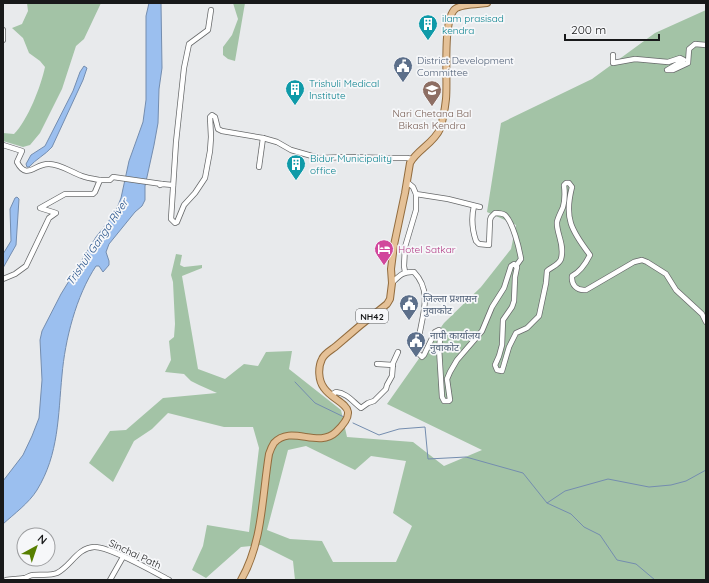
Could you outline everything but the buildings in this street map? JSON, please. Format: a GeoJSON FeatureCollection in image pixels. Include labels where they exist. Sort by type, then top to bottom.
{"type":"FeatureCollection","features":[{"type":"Feature","properties":{"kind":"main road"},"geometry":{"type":"LineString","coordinates":[[412,159],[440,129],[446,98],[447,38],[452,13],[454,9],[459,6],[488,3]]}},
{"type":"Feature","properties":{"kind":"main road","name":"NH42"},"geometry":{"type":"LineString","coordinates":[[241,580],[251,560],[257,536],[269,454],[274,443],[284,436],[315,439],[326,438],[336,432],[344,422],[348,412],[341,402],[324,389],[319,375],[319,368],[323,358],[350,333],[387,304],[390,299],[392,283],[391,269],[394,245],[412,159]]}},
{"type":"Feature","properties":{"kind":"street"},"geometry":{"type":"LineString","coordinates":[[211,10],[208,30],[189,44],[184,68],[171,219],[175,223],[177,222],[184,205],[196,193],[205,178],[210,152],[211,116],[214,116],[218,129],[222,131],[263,138],[276,142],[291,150],[319,158],[347,157],[412,159]]}},
{"type":"Feature","properties":{"kind":"street"},"geometry":{"type":"LineString","coordinates":[[3,30],[3,40]]}},
{"type":"Feature","properties":{"kind":"street"},"geometry":{"type":"LineString","coordinates":[[613,55],[613,63],[635,59],[668,62],[680,58],[684,60],[667,70],[673,70],[688,63],[690,49],[695,44],[706,45]]}},
{"type":"Feature","properties":{"kind":"street"},"geometry":{"type":"LineString","coordinates":[[259,167],[263,138]]}},
{"type":"Feature","properties":{"kind":"street"},"geometry":{"type":"LineString","coordinates":[[3,145],[22,151],[17,162],[20,169],[24,171],[30,171],[40,165],[48,164],[59,166],[83,177],[100,180],[111,179],[173,185]]}},
{"type":"Feature","properties":{"kind":"street"},"geometry":{"type":"LineString","coordinates":[[3,279],[26,266],[49,218],[56,213],[40,208],[65,194],[93,194],[100,180]]}},
{"type":"Feature","properties":{"kind":"street"},"geometry":{"type":"LineString","coordinates":[[405,272],[405,247],[416,210],[416,194],[413,187],[407,182]]}},
{"type":"Feature","properties":{"kind":"street"},"geometry":{"type":"LineString","coordinates":[[474,206],[471,217],[476,242],[479,244],[489,245],[491,217],[495,213],[504,215],[509,220],[518,245],[521,259],[516,266],[514,301],[512,307],[503,320],[502,345],[495,365],[497,370],[502,371],[509,347],[516,333],[527,328],[539,316],[547,271],[556,265],[561,259],[562,246],[557,222],[563,207],[565,191],[564,185],[566,183],[569,183],[572,187],[568,213],[571,224],[576,236],[590,255],[587,262],[576,274],[572,276],[574,285],[579,289],[586,290],[634,262],[642,260],[666,274],[676,290],[702,314],[706,322]]}},
{"type":"Feature","properties":{"kind":"street"},"geometry":{"type":"LineString","coordinates":[[416,194],[448,199],[480,207]]}},
{"type":"Feature","properties":{"kind":"street"},"geometry":{"type":"LineString","coordinates":[[392,283],[405,272],[414,272],[425,292],[425,308],[417,347],[418,353],[422,357],[435,332],[439,330],[442,332],[439,348],[440,373],[442,397],[446,402],[450,400],[447,379],[453,366],[482,331],[492,307],[504,288],[511,266],[514,264],[516,266]]}},
{"type":"Feature","properties":{"kind":"street"},"geometry":{"type":"LineString","coordinates":[[331,395],[336,392],[340,392],[348,396],[361,408],[374,401],[386,389],[392,376],[393,365],[398,352]]}},
{"type":"Feature","properties":{"kind":"street"},"geometry":{"type":"LineString","coordinates":[[377,364],[393,365]]}},
{"type":"Feature","properties":{"kind":"street","name":"Sinchai Path"},"geometry":{"type":"LineString","coordinates":[[6,580],[25,578],[33,575],[43,576],[55,574],[64,569],[78,553],[94,547],[113,551],[169,580]]}},
{"type":"Feature","properties":{"kind":"street"},"geometry":{"type":"LineString","coordinates":[[110,580],[123,557]]}},
{"type":"Feature","properties":{"kind":"green space"},"geometry":{"type":"Polygon","coordinates":[[[27,3],[101,3],[84,39],[76,46],[62,89],[40,133],[30,145],[23,147],[3,141],[3,133],[14,134],[19,128],[29,112],[45,67],[40,61],[29,53],[23,38],[12,28],[22,24],[28,11],[27,3]]]}},
{"type":"Feature","properties":{"kind":"green space"},"geometry":{"type":"Polygon","coordinates":[[[233,3],[245,3],[235,61],[228,59],[223,55],[223,47],[232,35],[238,19],[233,3]]]}},
{"type":"Feature","properties":{"kind":"green space"},"geometry":{"type":"Polygon","coordinates":[[[706,10],[706,580],[295,580],[293,561],[261,545],[241,547],[206,578],[192,570],[203,546],[207,525],[249,532],[259,448],[253,427],[224,427],[168,413],[152,429],[134,441],[113,482],[89,463],[110,431],[126,430],[163,398],[217,393],[191,381],[184,374],[165,372],[171,360],[169,341],[174,337],[175,324],[173,282],[171,275],[176,254],[182,255],[180,265],[184,267],[202,265],[202,268],[182,276],[198,369],[225,379],[244,364],[258,366],[266,352],[292,351],[289,369],[341,410],[347,437],[413,442],[444,466],[482,450],[387,404],[444,323],[481,287],[511,249],[516,225],[487,212],[501,123],[592,79],[655,33],[706,10]],[[306,446],[288,450],[267,530],[290,539],[322,541],[333,562],[396,562],[412,526],[393,513],[406,461],[371,456],[355,470],[306,446]]]}},
{"type":"Feature","properties":{"kind":"water","name":"Trishuli Ganga River"},"geometry":{"type":"Polygon","coordinates":[[[149,3],[161,3],[162,68],[159,89],[158,123],[145,186],[145,200],[142,206],[135,212],[109,244],[106,252],[109,265],[103,272],[99,266],[96,266],[77,304],[66,347],[54,449],[50,463],[34,495],[3,524],[3,481],[23,455],[39,418],[42,380],[40,340],[42,331],[61,294],[96,237],[115,213],[121,198],[129,161],[143,122],[146,100],[146,16],[149,3]]]}},
{"type":"Feature","properties":{"kind":"water"},"geometry":{"type":"Polygon","coordinates":[[[84,66],[87,68],[83,80],[52,147],[29,167],[27,167],[26,164],[31,155],[45,146],[84,66]]]}},
{"type":"Feature","properties":{"kind":"water"},"geometry":{"type":"Polygon","coordinates":[[[17,197],[19,199],[16,245],[3,268],[3,254],[11,241],[10,209],[15,198],[17,197]]]}},
{"type":"Feature","properties":{"kind":"waterway"},"geometry":{"type":"LineString","coordinates":[[295,382],[315,403],[344,417]]}},
{"type":"Feature","properties":{"kind":"waterway"},"geometry":{"type":"LineString","coordinates":[[353,423],[379,435],[399,429],[425,427],[428,459],[466,457],[523,473],[547,503],[565,491],[608,479],[649,487],[671,485],[686,481],[706,470]]}},
{"type":"Feature","properties":{"kind":"waterway"},"geometry":{"type":"LineString","coordinates":[[547,503],[571,514],[584,527],[600,535],[617,560],[636,564],[655,580]]}},
{"type":"Feature","properties":{"kind":"place","name":"ilam prasisad kendra"},"geometry":{"type":"Point","coordinates":[428,41]}},
{"type":"Feature","properties":{"kind":"place","name":"District Development Committee"},"geometry":{"type":"Point","coordinates":[403,83]}},
{"type":"Feature","properties":{"kind":"place","name":"Trishuli Medical Institute"},"geometry":{"type":"Point","coordinates":[295,106]}},
{"type":"Feature","properties":{"kind":"place","name":"Nari Chetana Bal Bikash Kendra"},"geometry":{"type":"Point","coordinates":[432,107]}},
{"type":"Feature","properties":{"kind":"place","name":"Bidur Municipality office"},"geometry":{"type":"Point","coordinates":[296,181]}},
{"type":"Feature","properties":{"kind":"place","name":"Hotel Satkar"},"geometry":{"type":"Point","coordinates":[384,266]}},
{"type":"Feature","properties":{"kind":"place","name":"जिल्ला प्रशासन नुवाकोट"},"geometry":{"type":"Point","coordinates":[409,321]}},
{"type":"Feature","properties":{"kind":"place","name":"नापी कार्यालय नुवाकोट"},"geometry":{"type":"Point","coordinates":[416,358]}}]}
